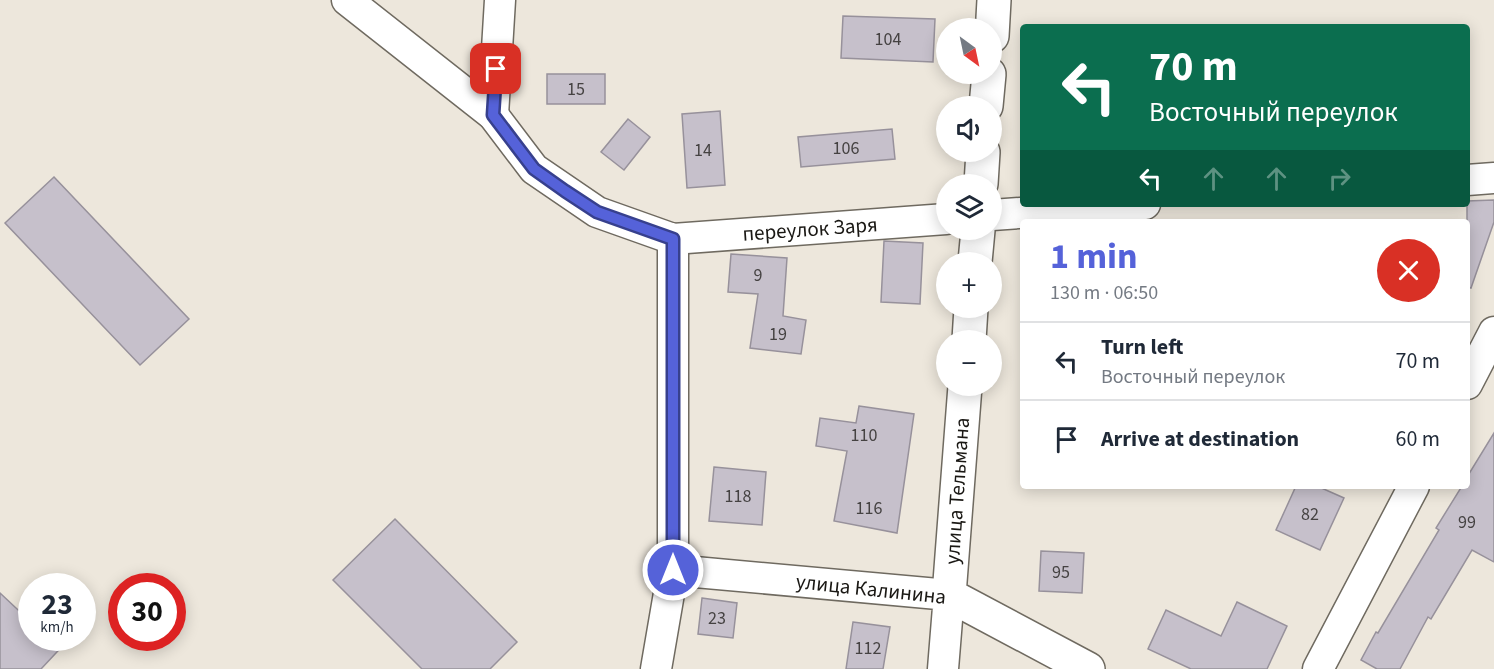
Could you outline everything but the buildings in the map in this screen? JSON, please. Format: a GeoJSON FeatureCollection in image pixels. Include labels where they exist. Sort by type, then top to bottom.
{"type":"FeatureCollection","features":[{"type":"Feature","properties":{"kind":"street"},"geometry":{"type":"LineString","coordinates":[[347,0],[493,115],[534,169],[597,212],[673,239],[673,570],[656,669]]}},
{"type":"Feature","properties":{"kind":"street"},"geometry":{"type":"LineString","coordinates":[[493,115],[500,0]]}},
{"type":"Feature","properties":{"kind":"street"},"geometry":{"type":"LineString","coordinates":[[993,18],[994,0]]}},
{"type":"Feature","properties":{"kind":"street"},"geometry":{"type":"LineString","coordinates":[[1470,180],[1494,178]]}},
{"type":"Feature","properties":{"kind":"street"},"geometry":{"type":"LineString","coordinates":[[1002,214],[1103,207]]}},
{"type":"Feature","properties":{"kind":"street","name":"переулок Заря"},"geometry":{"type":"LineString","coordinates":[[673,239],[936,220]]}},
{"type":"Feature","properties":{"kind":"street"},"geometry":{"type":"LineString","coordinates":[[1470,378],[1494,332]]}},
{"type":"Feature","properties":{"kind":"street","name":"улица Тельмана"},"geometry":{"type":"LineString","coordinates":[[943,669],[964,396]]}},
{"type":"Feature","properties":{"kind":"street"},"geometry":{"type":"LineString","coordinates":[[1318,669],[1412,489]]}},
{"type":"Feature","properties":{"kind":"street","name":"улица Калинина"},"geometry":{"type":"LineString","coordinates":[[673,570],[949,595],[1088,669]]}},
{"type":"Feature","properties":{"kind":"route"},"geometry":{"type":"LineString","coordinates":[[496,69],[493,115],[534,169],[597,212],[673,239],[673,570]]}}]}
